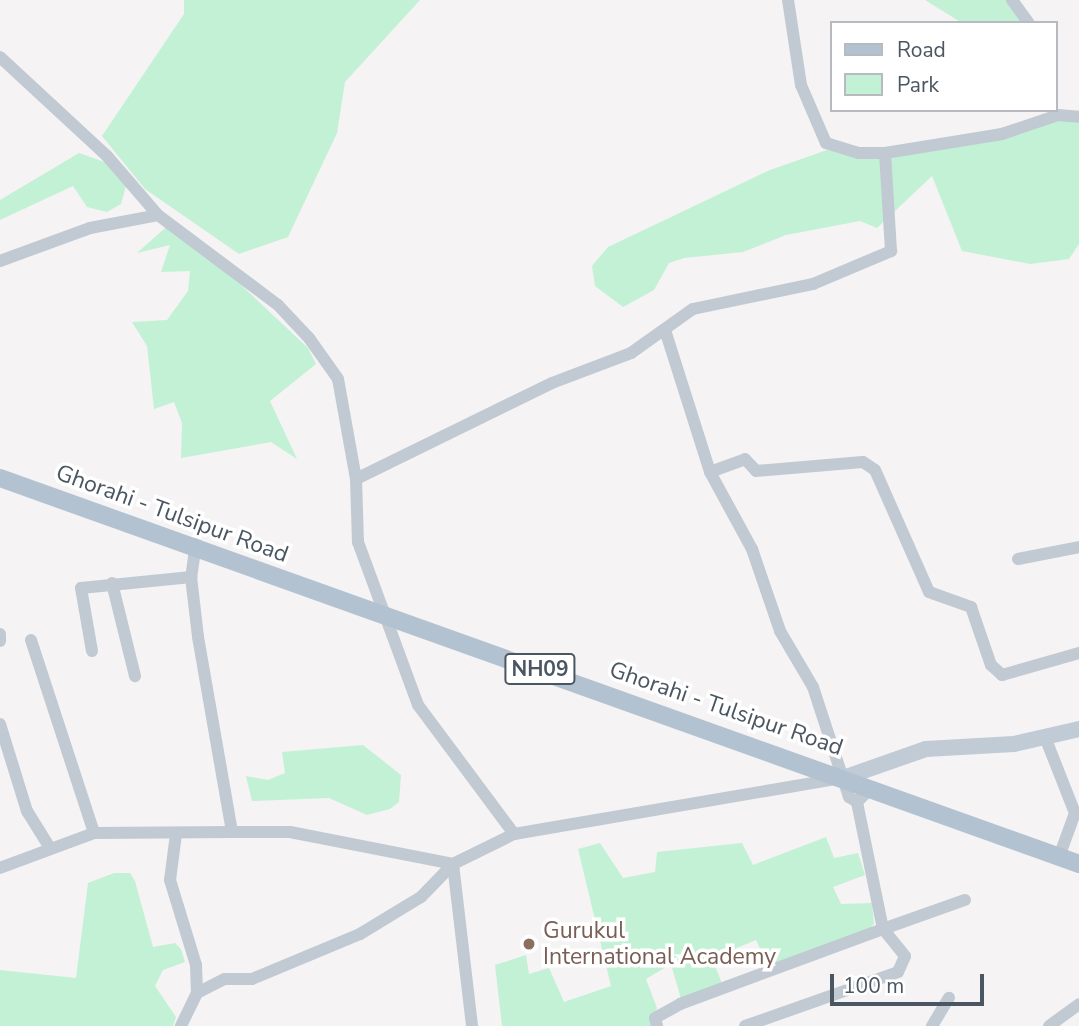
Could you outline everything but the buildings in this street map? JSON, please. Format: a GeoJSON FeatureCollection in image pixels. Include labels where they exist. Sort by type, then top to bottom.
{"type":"FeatureCollection","features":[{"type":"Feature","properties":{"kind":"main road","name":"Ghorahi - Tulsipur Road"},"geometry":{"type":"LineString","coordinates":[[4,484],[196,544],[386,621],[846,777],[1079,864]]}},
{"type":"Feature","properties":{"kind":"street"},"geometry":{"type":"LineString","coordinates":[[788,0],[801,85],[826,143],[858,153],[885,153],[1079,117]]}},
{"type":"Feature","properties":{"kind":"street"},"geometry":{"type":"LineString","coordinates":[[1012,0],[1028,21]]}},
{"type":"Feature","properties":{"kind":"street"},"geometry":{"type":"LineString","coordinates":[[0,57],[107,156],[158,215],[278,306],[309,338],[338,379],[356,480],[358,542],[418,705],[514,834]]}},
{"type":"Feature","properties":{"kind":"street"},"geometry":{"type":"LineString","coordinates":[[1058,108],[1062,119]]}},
{"type":"Feature","properties":{"kind":"street"},"geometry":{"type":"LineString","coordinates":[[356,480],[552,383],[631,353],[693,309],[813,284],[891,251],[885,153]]}},
{"type":"Feature","properties":{"kind":"street"},"geometry":{"type":"LineString","coordinates":[[0,261],[90,228],[158,215]]}},
{"type":"Feature","properties":{"kind":"street"},"geometry":{"type":"LineString","coordinates":[[665,330],[710,472],[752,549],[780,631],[813,687],[821,726],[846,777],[849,797],[857,802],[883,929],[905,956],[898,972],[745,1026]]}},
{"type":"Feature","properties":{"kind":"street"},"geometry":{"type":"LineString","coordinates":[[710,472],[745,459],[756,471],[863,461],[881,482],[929,592],[971,607],[990,664],[1002,674],[1079,653]]}},
{"type":"Feature","properties":{"kind":"street"},"geometry":{"type":"LineString","coordinates":[[196,544],[191,578],[232,832]]}},
{"type":"Feature","properties":{"kind":"street"},"geometry":{"type":"LineString","coordinates":[[1018,559],[1079,547]]}},
{"type":"Feature","properties":{"kind":"street"},"geometry":{"type":"LineString","coordinates":[[92,651],[81,588],[112,583],[191,578]]}},
{"type":"Feature","properties":{"kind":"street"},"geometry":{"type":"LineString","coordinates":[[112,583],[135,676]]}},
{"type":"Feature","properties":{"kind":"street"},"geometry":{"type":"LineString","coordinates":[[0,634],[0,641]]}},
{"type":"Feature","properties":{"kind":"street"},"geometry":{"type":"LineString","coordinates":[[30,640],[94,833]]}},
{"type":"Feature","properties":{"kind":"street"},"geometry":{"type":"LineString","coordinates":[[0,724],[27,811],[50,848]]}},
{"type":"Feature","properties":{"kind":"street"},"geometry":{"type":"LineString","coordinates":[[197,993],[225,979],[252,979],[360,933],[421,897],[453,864],[514,834],[846,777],[926,749],[1045,737],[1079,729]]}},
{"type":"Feature","properties":{"kind":"street"},"geometry":{"type":"LineString","coordinates":[[1045,737],[1075,813],[1059,857]]}},
{"type":"Feature","properties":{"kind":"street"},"geometry":{"type":"LineString","coordinates":[[857,802],[871,788]]}},
{"type":"Feature","properties":{"kind":"street"},"geometry":{"type":"LineString","coordinates":[[0,868],[94,833],[290,832],[453,864]]}},
{"type":"Feature","properties":{"kind":"street"},"geometry":{"type":"LineString","coordinates":[[176,834],[170,880],[195,965],[197,993],[181,1026]]}},
{"type":"Feature","properties":{"kind":"street"},"geometry":{"type":"LineString","coordinates":[[453,864],[472,1026]]}},
{"type":"Feature","properties":{"kind":"street"},"geometry":{"type":"LineString","coordinates":[[657,1026],[655,1018],[680,1004],[965,901]]}},
{"type":"Feature","properties":{"kind":"street"},"geometry":{"type":"LineString","coordinates":[[932,1026],[949,998]]}},
{"type":"Feature","properties":{"kind":"street"},"geometry":{"type":"LineString","coordinates":[[1049,1026],[1079,1004]]}},
{"type":"Feature","properties":{"kind":"green space"},"geometry":{"type":"Polygon","coordinates":[[[184,0],[420,0],[345,82],[337,133],[288,237],[239,254],[145,189],[102,136],[184,14],[184,0]]]}},
{"type":"Feature","properties":{"kind":"green space"},"geometry":{"type":"Polygon","coordinates":[[[925,0],[1015,0],[1030,21],[959,21],[925,0]]]}},
{"type":"Feature","properties":{"kind":"green space"},"geometry":{"type":"Polygon","coordinates":[[[1057,117],[1079,121],[1079,244],[1069,259],[1030,264],[962,251],[932,176],[877,228],[860,221],[786,235],[743,252],[684,258],[669,263],[654,290],[623,307],[595,286],[592,266],[608,247],[770,170],[827,150],[859,155],[1057,117]]]}},
{"type":"Feature","properties":{"kind":"green space"},"geometry":{"type":"Polygon","coordinates":[[[79,153],[110,164],[126,186],[121,204],[107,212],[87,207],[73,186],[0,220],[0,200],[79,153]]]}},
{"type":"Feature","properties":{"kind":"green space"},"geometry":{"type":"Polygon","coordinates":[[[173,221],[308,348],[316,364],[270,401],[297,459],[271,442],[181,458],[182,423],[174,402],[154,409],[147,346],[132,322],[167,320],[188,291],[190,271],[161,272],[170,245],[137,253],[173,221]]]}},
{"type":"Feature","properties":{"kind":"green space"},"geometry":{"type":"Polygon","coordinates":[[[363,745],[401,775],[399,802],[390,809],[367,815],[329,798],[252,801],[246,776],[268,780],[285,773],[282,752],[363,745]]]}},
{"type":"Feature","properties":{"kind":"green space"},"geometry":{"type":"Polygon","coordinates":[[[826,837],[834,858],[858,853],[865,875],[833,887],[841,904],[872,903],[874,924],[860,938],[770,970],[756,940],[712,958],[723,986],[681,999],[671,964],[646,979],[657,1008],[652,1026],[502,1026],[495,965],[526,955],[529,974],[549,968],[564,1002],[611,986],[578,849],[600,843],[623,878],[655,872],[657,852],[742,843],[753,865],[826,837]]]}},
{"type":"Feature","properties":{"kind":"green space"},"geometry":{"type":"Polygon","coordinates":[[[114,873],[130,873],[135,881],[153,947],[175,943],[181,949],[185,962],[163,970],[155,986],[176,1017],[173,1026],[0,1026],[0,970],[76,978],[88,883],[114,873]]]}},
{"type":"Feature","properties":{"kind":"place","name":"Gurukul International Academy"},"geometry":{"type":"Point","coordinates":[529,944]}}]}
